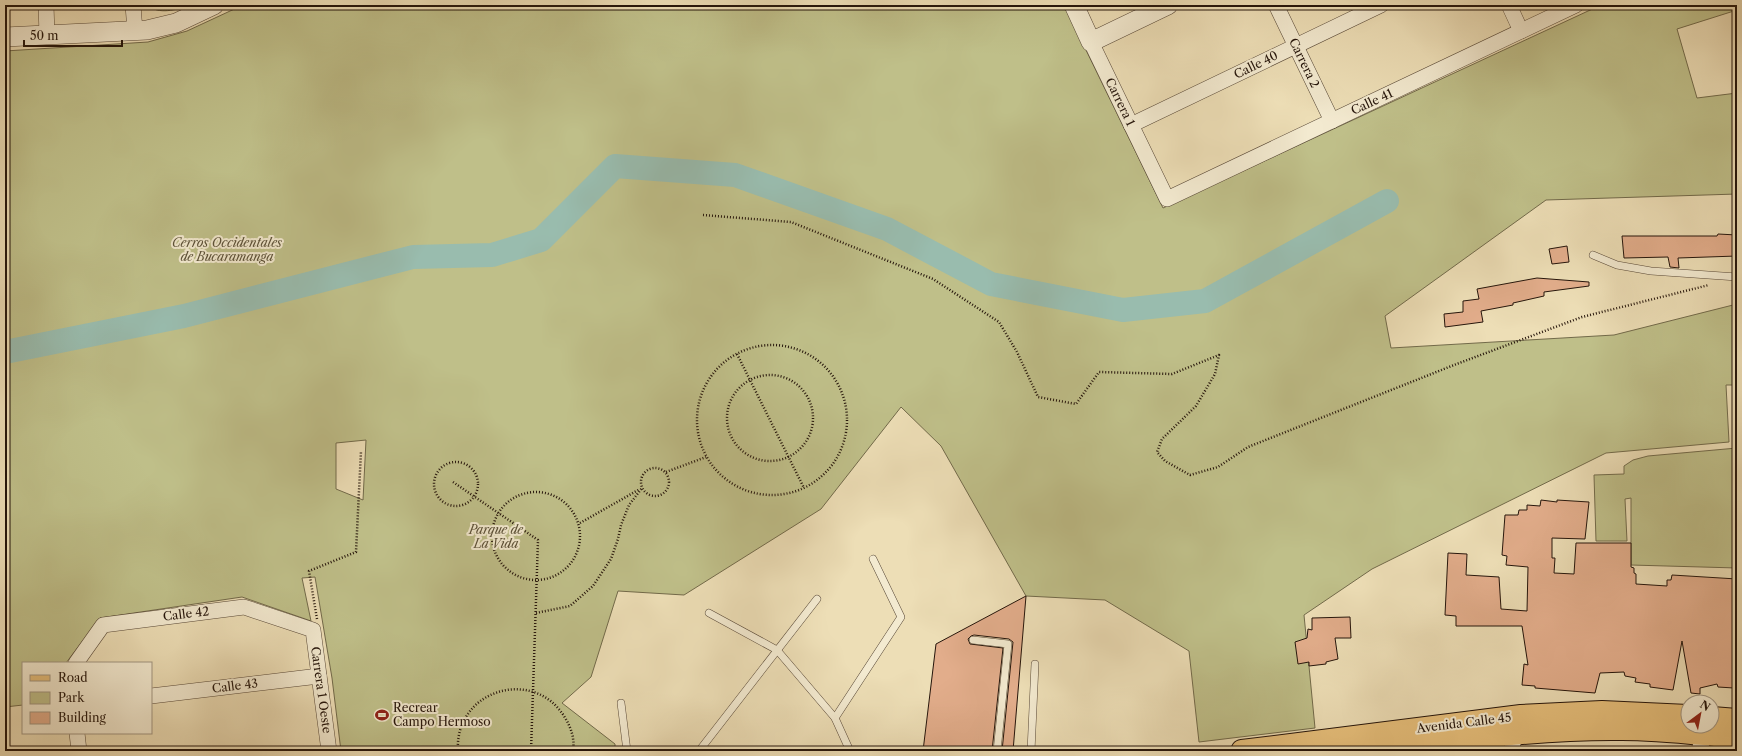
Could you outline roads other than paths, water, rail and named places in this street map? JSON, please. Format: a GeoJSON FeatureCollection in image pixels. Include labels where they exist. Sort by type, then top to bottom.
{"type":"FeatureCollection","features":[{"type":"Feature","properties":{"kind":"main road","name":"Avenida Calle 45"},"geometry":{"type":"LineString","coordinates":[[1372,751],[1516,734],[1602,712],[1680,716]]}},
{"type":"Feature","properties":{"kind":"main road","name":"Avenida Calle 45"},"geometry":{"type":"LineString","coordinates":[[1720,727],[1737,720]]}},
{"type":"Feature","properties":{"kind":"main road","name":"Avenida Calle 45"},"geometry":{"type":"LineString","coordinates":[[1242,751],[1623,729],[1680,731]]}},
{"type":"Feature","properties":{"kind":"main road","name":"Avenida Calle 45"},"geometry":{"type":"LineString","coordinates":[[1718,734],[1737,737]]}},
{"type":"Feature","properties":{"kind":"street"},"geometry":{"type":"LineString","coordinates":[[46,5],[47,35]]}},
{"type":"Feature","properties":{"kind":"street"},"geometry":{"type":"LineString","coordinates":[[133,5],[134,31]]}},
{"type":"Feature","properties":{"kind":"street"},"geometry":{"type":"LineString","coordinates":[[5,37],[147,30],[176,23],[214,5]]}},
{"type":"Feature","properties":{"kind":"street","name":"Carrera 1"},"geometry":{"type":"LineString","coordinates":[[1074,5],[1167,199]]}},
{"type":"Feature","properties":{"kind":"street"},"geometry":{"type":"LineString","coordinates":[[1091,42],[1168,5]]}},
{"type":"Feature","properties":{"kind":"street","name":"Carrera 2"},"geometry":{"type":"LineString","coordinates":[[1276,5],[1332,121]]}},
{"type":"Feature","properties":{"kind":"street","name":"Calle 40"},"geometry":{"type":"LineString","coordinates":[[1131,125],[1381,5]]}},
{"type":"Feature","properties":{"kind":"street"},"geometry":{"type":"LineString","coordinates":[[1509,5],[1521,31]]}},
{"type":"Feature","properties":{"kind":"street","name":"Calle 41"},"geometry":{"type":"LineString","coordinates":[[1167,199],[1576,5]]}},
{"type":"Feature","properties":{"kind":"street","name":"Calle 42"},"geometry":{"type":"LineString","coordinates":[[77,662],[103,625],[244,607],[313,630]]}},
{"type":"Feature","properties":{"kind":"street","name":"Carrera 1 Oeste"},"geometry":{"type":"LineString","coordinates":[[313,630],[329,751]]}},
{"type":"Feature","properties":{"kind":"street","name":"Calle 43"},"geometry":{"type":"LineString","coordinates":[[152,696],[319,676]]}},
{"type":"Feature","properties":{"kind":"street"},"geometry":{"type":"LineString","coordinates":[[77,734],[79,751]]}},
{"type":"Feature","properties":{"kind":"lane"},"geometry":{"type":"LineString","coordinates":[[1593,255],[1617,265],[1650,271],[1737,277]]}},
{"type":"Feature","properties":{"kind":"lane"},"geometry":{"type":"LineString","coordinates":[[835,718],[901,617],[873,559]]}},
{"type":"Feature","properties":{"kind":"lane"},"geometry":{"type":"LineString","coordinates":[[698,751],[817,599]]}},
{"type":"Feature","properties":{"kind":"lane"},"geometry":{"type":"LineString","coordinates":[[709,613],[777,650],[835,718],[850,751]]}},
{"type":"Feature","properties":{"kind":"lane"},"geometry":{"type":"LineString","coordinates":[[973,640],[1008,644],[997,751]]}},
{"type":"Feature","properties":{"kind":"lane"},"geometry":{"type":"LineString","coordinates":[[1031,751],[1035,664]]}},
{"type":"Feature","properties":{"kind":"lane"},"geometry":{"type":"LineString","coordinates":[[621,703],[627,751]]}},
{"type":"Feature","properties":{"kind":"waterway"},"geometry":{"type":"LineString","coordinates":[[5,352],[184,316],[413,257],[492,255],[541,240],[615,166],[735,175],[887,229],[991,284],[1123,310],[1205,301],[1387,201]]}},
{"type":"Feature","properties":{"kind":"place","name":"Recrear Campo Hermoso"},"geometry":{"type":"Point","coordinates":[382,715]}},
{"type":"Feature","properties":{"kind":"park label","name":"Cerros Occidentales de Bucaramanga"},"geometry":{"type":"Point","coordinates":[227,250]}},
{"type":"Feature","properties":{"kind":"park label","name":"Parque de La Vida"},"geometry":{"type":"Point","coordinates":[496,537]}}]}
